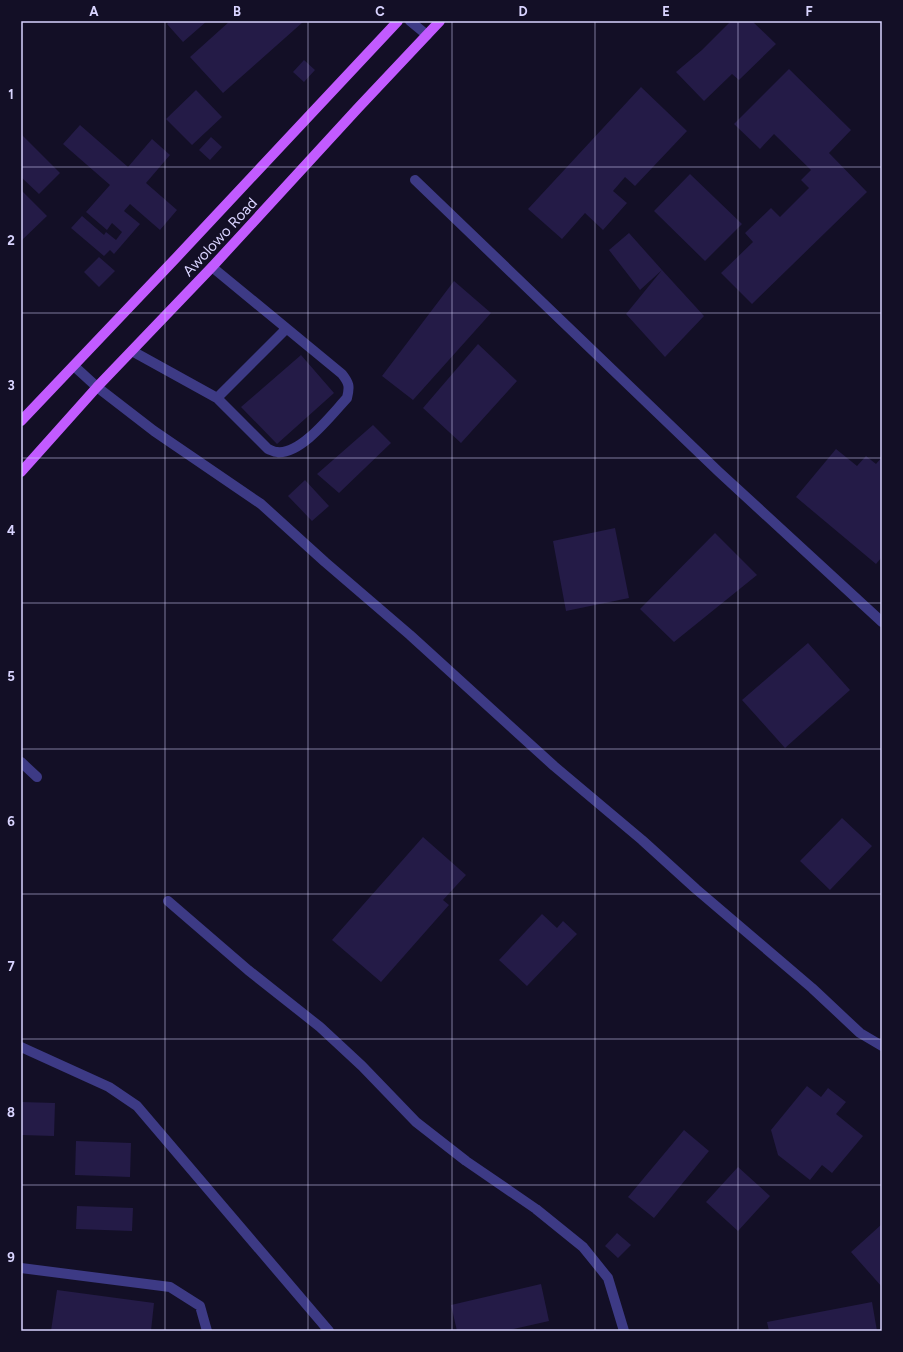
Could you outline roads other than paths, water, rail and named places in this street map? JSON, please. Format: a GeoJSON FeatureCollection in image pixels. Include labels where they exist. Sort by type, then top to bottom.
{"type":"FeatureCollection","features":[{"type":"Feature","properties":{"kind":"main road","name":"Awolowo Road"},"geometry":{"type":"LineString","coordinates":[[21,420],[74,366],[398,21]]}},
{"type":"Feature","properties":{"kind":"main road","name":"Awolowo Road"},"geometry":{"type":"LineString","coordinates":[[21,472],[97,387],[212,267],[440,21]]}},
{"type":"Feature","properties":{"kind":"street"},"geometry":{"type":"LineString","coordinates":[[410,21],[427,35]]}},
{"type":"Feature","properties":{"kind":"street"},"geometry":{"type":"LineString","coordinates":[[415,180],[725,477],[882,622]]}},
{"type":"Feature","properties":{"kind":"street"},"geometry":{"type":"LineString","coordinates":[[132,351],[216,398],[268,449],[277,452],[290,451],[306,441],[348,398],[349,382],[342,374],[212,267]]}},
{"type":"Feature","properties":{"kind":"street"},"geometry":{"type":"LineString","coordinates":[[216,398],[286,329]]}},
{"type":"Feature","properties":{"kind":"street"},"geometry":{"type":"LineString","coordinates":[[74,366],[97,387],[154,431],[261,504],[325,562],[410,635],[554,766],[647,844],[696,889],[812,988],[860,1033],[882,1046]]}},
{"type":"Feature","properties":{"kind":"street"},"geometry":{"type":"LineString","coordinates":[[21,762],[37,777]]}},
{"type":"Feature","properties":{"kind":"street"},"geometry":{"type":"LineString","coordinates":[[168,901],[248,970],[320,1027],[362,1066],[416,1122],[466,1161],[536,1209],[583,1246],[608,1278],[624,1331]]}},
{"type":"Feature","properties":{"kind":"street"},"geometry":{"type":"LineString","coordinates":[[21,1047],[109,1087],[138,1106],[328,1331]]}},
{"type":"Feature","properties":{"kind":"street"},"geometry":{"type":"LineString","coordinates":[[21,1268],[170,1287],[200,1306],[207,1331]]}}]}
